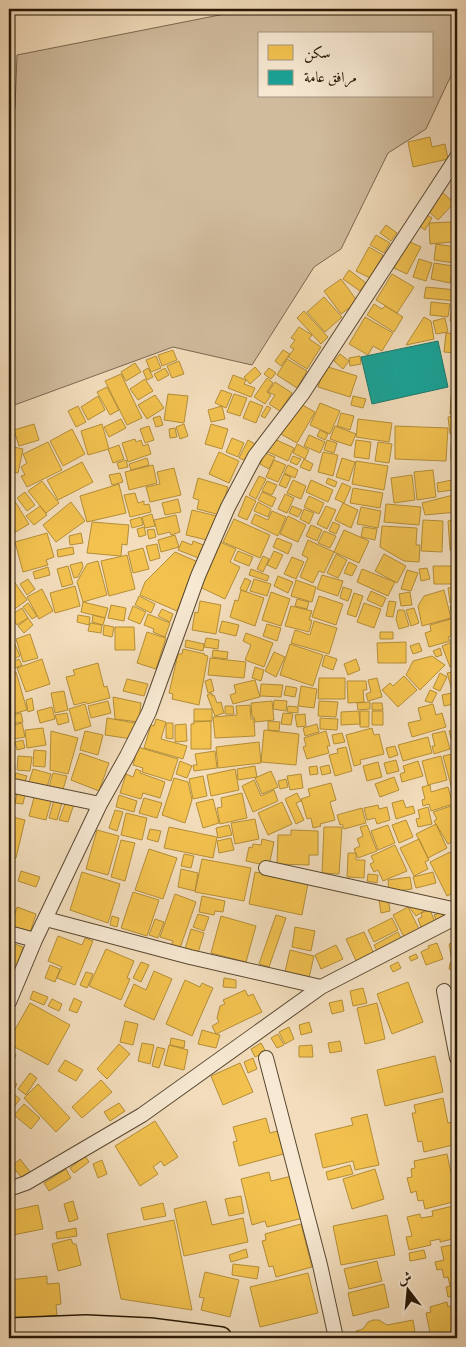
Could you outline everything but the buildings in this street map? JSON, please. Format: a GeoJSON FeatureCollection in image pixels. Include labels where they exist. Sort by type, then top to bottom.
{"type":"FeatureCollection","features":[{"type":"Feature","properties":{"kind":"main road"},"geometry":{"type":"LineString","coordinates":[[9,1329],[86,1326],[150,1329],[221,1338]]}},
{"type":"Feature","properties":{"kind":"street"},"geometry":{"type":"LineString","coordinates":[[9,1002],[35,940],[100,804],[149,712],[198,576],[228,507],[255,456],[303,393],[457,157]]}},
{"type":"Feature","properties":{"kind":"street"},"geometry":{"type":"LineString","coordinates":[[9,785],[100,804]]}},
{"type":"Feature","properties":{"kind":"street"},"geometry":{"type":"LineString","coordinates":[[266,868],[457,910]]}},
{"type":"Feature","properties":{"kind":"street"},"geometry":{"type":"LineString","coordinates":[[9,1188],[26,1183],[142,1115],[321,987],[457,917]]}},
{"type":"Feature","properties":{"kind":"street"},"geometry":{"type":"LineString","coordinates":[[46,919],[190,957],[321,987]]}},
{"type":"Feature","properties":{"kind":"street"},"geometry":{"type":"LineString","coordinates":[[9,933],[35,940]]}},
{"type":"Feature","properties":{"kind":"street"},"geometry":{"type":"LineString","coordinates":[[444,991],[457,1058]]}},
{"type":"Feature","properties":{"kind":"street"},"geometry":{"type":"LineString","coordinates":[[266,1058],[320,1265],[336,1338]]}},
{"type":"Feature","properties":{"kind":"shaded area"},"geometry":{"type":"Polygon","coordinates":[[[250,9],[457,9],[457,66],[426,129],[388,153],[341,249],[314,267],[252,365],[173,347],[9,407],[9,111],[15,108],[17,55],[250,9]]]}}]}
